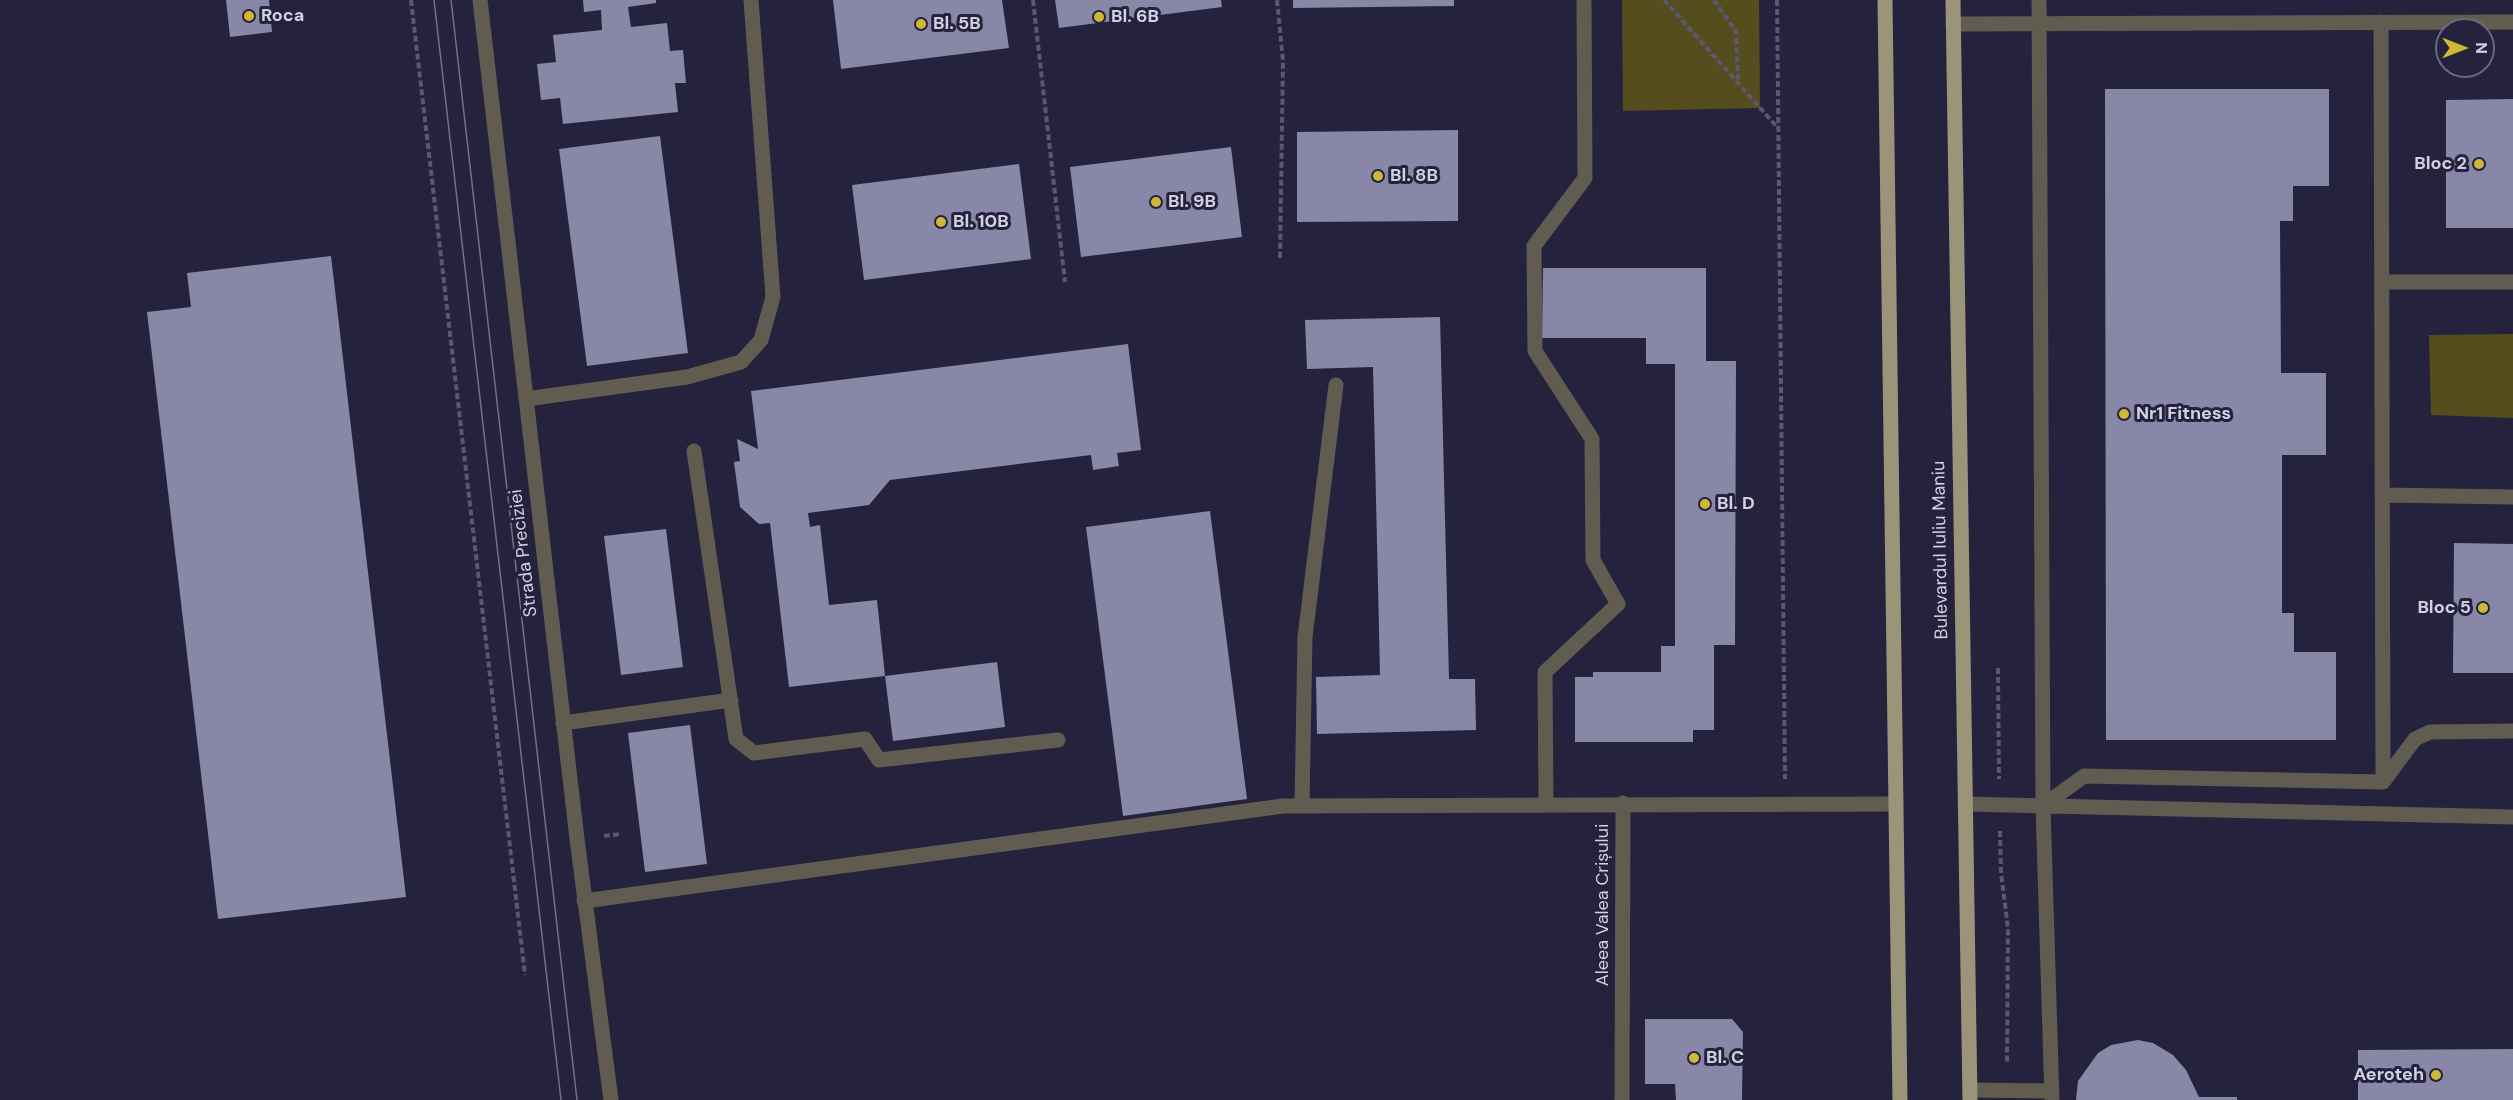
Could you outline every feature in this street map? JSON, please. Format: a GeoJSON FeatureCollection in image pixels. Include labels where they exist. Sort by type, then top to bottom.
{"type":"FeatureCollection","features":[{"type":"Feature","properties":{"kind":"main road"},"geometry":{"type":"LineString","coordinates":[[1885,0],[1900,1100]]}},
{"type":"Feature","properties":{"kind":"main road","name":"Bulevardul Iuliu Maniu"},"geometry":{"type":"LineString","coordinates":[[1953,0],[1970,1095]]}},
{"type":"Feature","properties":{"kind":"street","name":"Strada Preciziei"},"geometry":{"type":"LineString","coordinates":[[480,0],[584,901],[611,1100]]}},
{"type":"Feature","properties":{"kind":"street"},"geometry":{"type":"LineString","coordinates":[[526,399],[687,377],[741,362],[761,340],[773,297],[750,0]]}},
{"type":"Feature","properties":{"kind":"street"},"geometry":{"type":"LineString","coordinates":[[1546,803],[1545,672],[1618,604],[1593,560],[1592,439],[1535,351],[1534,246],[1585,178],[1584,0]]}},
{"type":"Feature","properties":{"kind":"street"},"geometry":{"type":"LineString","coordinates":[[1970,1095],[2007,1091],[2052,1096],[2043,806],[2039,0]]}},
{"type":"Feature","properties":{"kind":"street"},"geometry":{"type":"LineString","coordinates":[[2381,22],[2383,782]]}},
{"type":"Feature","properties":{"kind":"street"},"geometry":{"type":"LineString","coordinates":[[1953,24],[2513,22]]}},
{"type":"Feature","properties":{"kind":"street"},"geometry":{"type":"LineString","coordinates":[[2382,282],[2513,282]]}},
{"type":"Feature","properties":{"kind":"street"},"geometry":{"type":"LineString","coordinates":[[1302,805],[1305,637],[1336,385]]}},
{"type":"Feature","properties":{"kind":"street"},"geometry":{"type":"LineString","coordinates":[[694,451],[736,739],[754,753],[865,739],[879,760],[1058,740]]}},
{"type":"Feature","properties":{"kind":"street"},"geometry":{"type":"LineString","coordinates":[[2382,495],[2513,497]]}},
{"type":"Feature","properties":{"kind":"street"},"geometry":{"type":"LineString","coordinates":[[563,723],[730,700]]}},
{"type":"Feature","properties":{"kind":"street"},"geometry":{"type":"LineString","coordinates":[[2383,782],[2415,739],[2430,732],[2513,731]]}},
{"type":"Feature","properties":{"kind":"street"},"geometry":{"type":"LineString","coordinates":[[2043,806],[2084,776],[2383,782]]}},
{"type":"Feature","properties":{"kind":"street"},"geometry":{"type":"LineString","coordinates":[[584,901],[1283,806],[1623,803]]}},
{"type":"Feature","properties":{"kind":"street","name":"Aleea Valea Crișului"},"geometry":{"type":"LineString","coordinates":[[1622,1100],[1623,803],[1896,804]]}},
{"type":"Feature","properties":{"kind":"street"},"geometry":{"type":"LineString","coordinates":[[1965,804],[2513,817]]}},
{"type":"Feature","properties":{"kind":"path"},"geometry":{"type":"LineString","coordinates":[[411,0],[525,975]]}},
{"type":"Feature","properties":{"kind":"path"},"geometry":{"type":"LineString","coordinates":[[1033,0],[1065,282]]}},
{"type":"Feature","properties":{"kind":"path"},"geometry":{"type":"LineString","coordinates":[[1277,0],[1283,61],[1280,258]]}},
{"type":"Feature","properties":{"kind":"path"},"geometry":{"type":"LineString","coordinates":[[1664,0],[1778,129]]}},
{"type":"Feature","properties":{"kind":"path"},"geometry":{"type":"LineString","coordinates":[[1714,0],[1736,32],[1738,83]]}},
{"type":"Feature","properties":{"kind":"path"},"geometry":{"type":"LineString","coordinates":[[1777,0],[1785,803]]}},
{"type":"Feature","properties":{"kind":"path"},"geometry":{"type":"LineString","coordinates":[[1998,668],[2001,872],[2008,929],[2007,1091]]}},
{"type":"Feature","properties":{"kind":"shaded area"},"geometry":{"type":"Polygon","coordinates":[[[1622,0],[1759,0],[1760,108],[1623,111],[1622,0]]]}},
{"type":"Feature","properties":{"kind":"shaded area"},"geometry":{"type":"Polygon","coordinates":[[[2513,334],[2513,418],[2431,415],[2429,335],[2513,334]]]}},
{"type":"Feature","properties":{"kind":"building","name":"Roca"},"geometry":{"type":"Polygon","coordinates":[[[226,0],[269,0],[272,32],[230,37],[226,0]]]}},
{"type":"Feature","properties":{"kind":"building"},"geometry":{"type":"Polygon","coordinates":[[[583,0],[656,0],[656,3],[628,7],[631,27],[667,23],[670,51],[683,50],[686,83],[675,83],[678,112],[563,124],[560,98],[541,100],[537,64],[556,62],[553,35],[602,30],[601,10],[584,12],[583,0]]]}},
{"type":"Feature","properties":{"kind":"building","name":"Bl. 5B"},"geometry":{"type":"Polygon","coordinates":[[[833,0],[1002,0],[1009,48],[841,69],[833,0]]]}},
{"type":"Feature","properties":{"kind":"building","name":"Bl. 6B"},"geometry":{"type":"Polygon","coordinates":[[[1055,0],[1221,0],[1222,7],[1059,28],[1055,0]]]}},
{"type":"Feature","properties":{"kind":"building"},"geometry":{"type":"Polygon","coordinates":[[[1293,0],[1454,0],[1454,6],[1293,8],[1293,0]]]}},
{"type":"Feature","properties":{"kind":"building"},"geometry":{"type":"Polygon","coordinates":[[[2105,89],[2329,89],[2329,186],[2293,186],[2293,221],[2280,221],[2281,373],[2326,373],[2326,455],[2282,455],[2282,613],[2294,613],[2294,652],[2336,652],[2336,740],[2106,740],[2105,89]]]}},
{"type":"Feature","properties":{"kind":"building","name":"Bloc 2"},"geometry":{"type":"Polygon","coordinates":[[[2513,99],[2513,228],[2446,228],[2446,100],[2513,99]]]}},
{"type":"Feature","properties":{"kind":"building","name":"Bl. 8B"},"geometry":{"type":"Polygon","coordinates":[[[1458,130],[1458,221],[1297,222],[1297,132],[1458,130]]]}},
{"type":"Feature","properties":{"kind":"building"},"geometry":{"type":"Polygon","coordinates":[[[660,136],[688,353],[587,366],[559,149],[660,136]]]}},
{"type":"Feature","properties":{"kind":"building","name":"Bl. 9B"},"geometry":{"type":"Polygon","coordinates":[[[1231,147],[1242,237],[1081,257],[1070,167],[1231,147]]]}},
{"type":"Feature","properties":{"kind":"building","name":"Bl. 10B"},"geometry":{"type":"Polygon","coordinates":[[[1019,164],[1031,259],[864,280],[852,185],[1019,164]]]}},
{"type":"Feature","properties":{"kind":"building"},"geometry":{"type":"Polygon","coordinates":[[[331,256],[406,897],[218,919],[147,312],[191,307],[187,273],[331,256]]]}},
{"type":"Feature","properties":{"kind":"building","name":"Bl. D"},"geometry":{"type":"Polygon","coordinates":[[[1543,268],[1706,268],[1706,361],[1736,361],[1735,645],[1714,645],[1714,730],[1693,730],[1693,742],[1575,742],[1575,677],[1593,677],[1593,672],[1661,672],[1661,646],[1675,646],[1675,364],[1646,364],[1646,338],[1542,338],[1543,268]]]}},
{"type":"Feature","properties":{"kind":"building"},"geometry":{"type":"Polygon","coordinates":[[[1440,317],[1449,679],[1475,679],[1476,730],[1317,734],[1316,677],[1380,675],[1373,367],[1307,369],[1305,320],[1440,317]]]}},
{"type":"Feature","properties":{"kind":"building"},"geometry":{"type":"Polygon","coordinates":[[[1128,344],[1141,450],[1117,453],[1119,466],[1093,470],[1091,455],[890,480],[869,505],[808,513],[810,527],[820,525],[829,605],[877,600],[885,676],[789,687],[770,523],[759,524],[740,507],[734,462],[740,461],[737,439],[758,449],[751,391],[1128,344]]]}},
{"type":"Feature","properties":{"kind":"building"},"geometry":{"type":"Polygon","coordinates":[[[1210,511],[1247,799],[1123,816],[1086,527],[1210,511]]]}},
{"type":"Feature","properties":{"kind":"building"},"geometry":{"type":"Polygon","coordinates":[[[666,529],[683,667],[621,675],[604,536],[666,529]]]}},
{"type":"Feature","properties":{"kind":"building","name":"Bloc 5"},"geometry":{"type":"Polygon","coordinates":[[[2454,543],[2513,544],[2513,673],[2453,673],[2454,543]]]}},
{"type":"Feature","properties":{"kind":"building"},"geometry":{"type":"Polygon","coordinates":[[[997,662],[1005,727],[893,741],[885,676],[997,662]]]}},
{"type":"Feature","properties":{"kind":"building"},"geometry":{"type":"Polygon","coordinates":[[[690,725],[707,864],[645,872],[628,733],[690,725]]]}},
{"type":"Feature","properties":{"kind":"building","name":"Bl. C"},"geometry":{"type":"Polygon","coordinates":[[[1645,1019],[1732,1019],[1743,1032],[1742,1100],[1676,1100],[1675,1084],[1645,1084],[1645,1019]]]}},
{"type":"Feature","properties":{"kind":"building"},"geometry":{"type":"Polygon","coordinates":[[[2138,1040],[2153,1043],[2173,1055],[2186,1070],[2199,1097],[2237,1097],[2237,1100],[2076,1100],[2078,1081],[2098,1053],[2111,1045],[2138,1040]]]}},
{"type":"Feature","properties":{"kind":"building","name":"Aeroteh"},"geometry":{"type":"Polygon","coordinates":[[[2513,1049],[2513,1100],[2358,1100],[2358,1050],[2513,1049]]]}},
{"type":"Feature","properties":{"kind":"tram line"},"geometry":{"type":"LineString","coordinates":[[434,0],[561,1100]]}},
{"type":"Feature","properties":{"kind":"tram line"},"geometry":{"type":"LineString","coordinates":[[451,0],[577,1100]]}},
{"type":"Feature","properties":{"kind":"place","name":"Roca"},"geometry":{"type":"Point","coordinates":[249,16]}},
{"type":"Feature","properties":{"kind":"place","name":"Bl. 6B"},"geometry":{"type":"Point","coordinates":[1099,17]}},
{"type":"Feature","properties":{"kind":"place","name":"Bl. 5B"},"geometry":{"type":"Point","coordinates":[921,24]}},
{"type":"Feature","properties":{"kind":"place","name":"Bloc 2"},"geometry":{"type":"Point","coordinates":[2479,164]}},
{"type":"Feature","properties":{"kind":"place","name":"Bl. 8B"},"geometry":{"type":"Point","coordinates":[1378,176]}},
{"type":"Feature","properties":{"kind":"place","name":"Bl. 9B"},"geometry":{"type":"Point","coordinates":[1156,202]}},
{"type":"Feature","properties":{"kind":"place","name":"Bl. 10B"},"geometry":{"type":"Point","coordinates":[941,222]}},
{"type":"Feature","properties":{"kind":"place","name":"Nr1 Fitness"},"geometry":{"type":"Point","coordinates":[2124,414]}},
{"type":"Feature","properties":{"kind":"place","name":"Bl. D"},"geometry":{"type":"Point","coordinates":[1705,504]}},
{"type":"Feature","properties":{"kind":"place","name":"Bloc 5"},"geometry":{"type":"Point","coordinates":[2483,608]}},
{"type":"Feature","properties":{"kind":"place","name":"Bl. C"},"geometry":{"type":"Point","coordinates":[1694,1058]}},
{"type":"Feature","properties":{"kind":"place","name":"Aeroteh"},"geometry":{"type":"Point","coordinates":[2436,1075]}}]}
